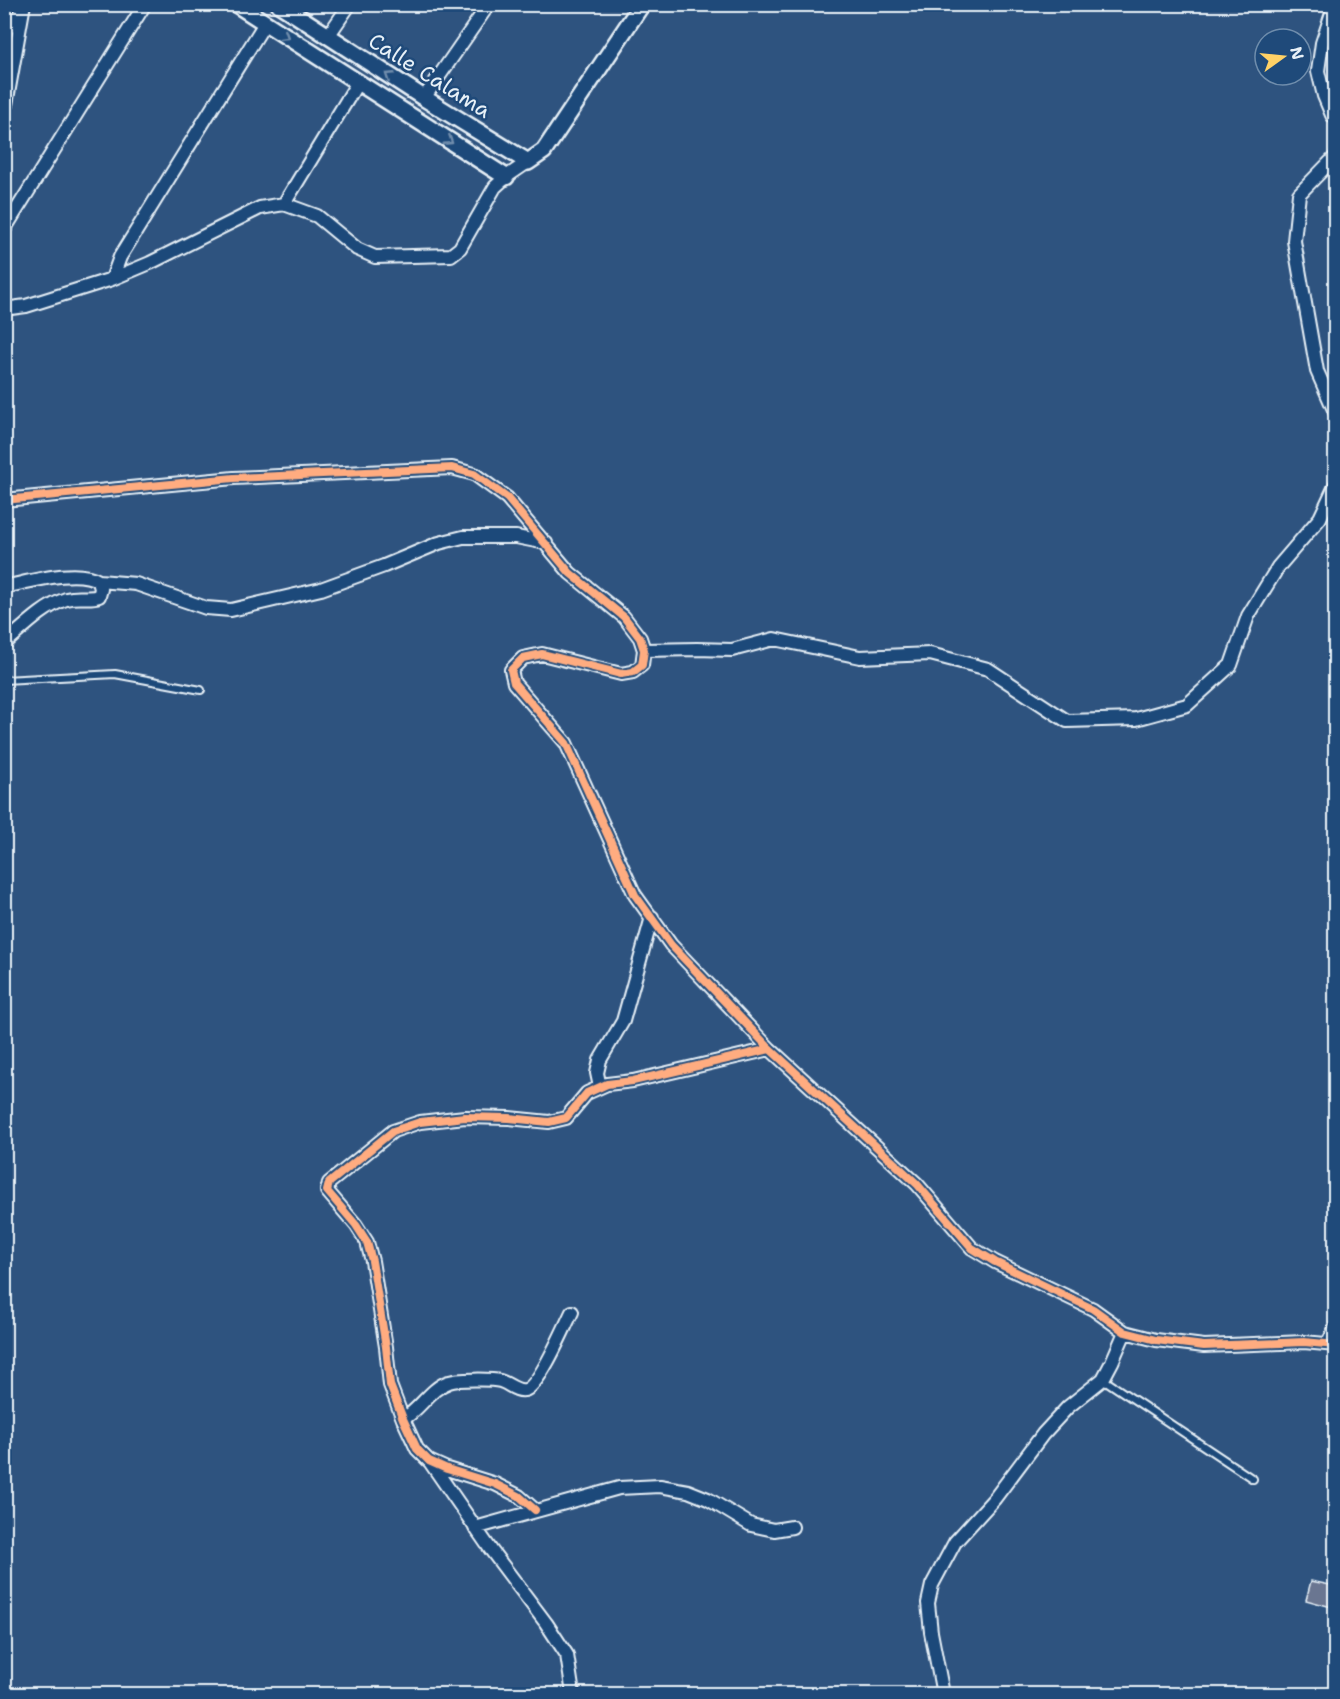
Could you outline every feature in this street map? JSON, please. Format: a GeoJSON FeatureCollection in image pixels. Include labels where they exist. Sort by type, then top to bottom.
{"type":"FeatureCollection","features":[{"type":"Feature","properties":{"kind":"street"},"geometry":{"type":"LineString","coordinates":[[4,230],[145,4]]}},
{"type":"Feature","properties":{"kind":"street"},"geometry":{"type":"LineString","coordinates":[[236,4],[506,177]]}},
{"type":"Feature","properties":{"kind":"street","name":"Calle Calama"},"geometry":{"type":"LineString","coordinates":[[279,4],[528,162]]}},
{"type":"Feature","properties":{"kind":"street"},"geometry":{"type":"LineString","coordinates":[[328,36],[350,4]]}},
{"type":"Feature","properties":{"kind":"street"},"geometry":{"type":"LineString","coordinates":[[424,98],[489,4]]}},
{"type":"Feature","properties":{"kind":"street"},"geometry":{"type":"LineString","coordinates":[[4,309],[26,306],[112,279],[150,263],[260,208],[284,204],[317,216],[357,249],[375,257],[451,255],[460,248],[495,187],[544,151],[642,4]]}},
{"type":"Feature","properties":{"kind":"street"},"geometry":{"type":"LineString","coordinates":[[1335,4],[1322,43],[1318,71],[1324,96],[1335,119]]}},
{"type":"Feature","properties":{"kind":"street"},"geometry":{"type":"LineString","coordinates":[[4,32],[24,7]]}},
{"type":"Feature","properties":{"kind":"street"},"geometry":{"type":"LineString","coordinates":[[4,116],[24,7]]}},
{"type":"Feature","properties":{"kind":"street"},"geometry":{"type":"LineString","coordinates":[[112,279],[120,257],[265,23]]}},
{"type":"Feature","properties":{"kind":"street"},"geometry":{"type":"LineString","coordinates":[[284,204],[357,82]]}},
{"type":"Feature","properties":{"kind":"street"},"geometry":{"type":"LineString","coordinates":[[1335,156],[1299,194],[1294,241],[1317,370],[1335,414]]}},
{"type":"Feature","properties":{"kind":"street"},"geometry":{"type":"LineString","coordinates":[[4,500],[234,478],[452,468],[474,474],[507,498],[570,573],[624,618],[640,638],[644,650],[642,665],[633,672],[621,674],[542,654],[523,658],[511,670],[514,683],[566,743],[635,895],[671,945],[770,1049],[917,1184],[972,1248],[995,1262],[1093,1309],[1125,1332],[1156,1340],[1204,1346],[1304,1342],[1330,1344]]}},
{"type":"Feature","properties":{"kind":"street"},"geometry":{"type":"LineString","coordinates":[[644,650],[732,650],[774,639],[860,657],[930,654],[987,669],[1067,721],[1136,718],[1187,705],[1231,665],[1248,616],[1278,567],[1320,518],[1335,484]]}},
{"type":"Feature","properties":{"kind":"street"},"geometry":{"type":"LineString","coordinates":[[4,587],[55,577],[93,578],[99,581],[136,584],[206,608],[231,610],[321,589],[439,543],[463,537],[516,537],[546,543]]}},
{"type":"Feature","properties":{"kind":"street"},"geometry":{"type":"LineString","coordinates":[[4,644],[51,606],[79,596],[92,599],[99,596],[101,589],[99,581]]}},
{"type":"Feature","properties":{"kind":"street"},"geometry":{"type":"LineString","coordinates":[[600,1088],[597,1073],[600,1060],[623,1020],[652,917]]}},
{"type":"Feature","properties":{"kind":"street"},"geometry":{"type":"LineString","coordinates":[[573,1695],[567,1655],[429,1461],[417,1449],[390,1385],[386,1347],[367,1242],[356,1225],[327,1191],[329,1183],[393,1131],[420,1122],[465,1117],[549,1122],[566,1118],[587,1093],[607,1084],[633,1081],[770,1049]]}},
{"type":"Feature","properties":{"kind":"street"},"geometry":{"type":"LineString","coordinates":[[403,1419],[412,1414],[441,1386],[450,1382],[490,1379],[504,1382],[517,1390],[525,1390],[532,1386],[545,1368],[572,1312]]}},
{"type":"Feature","properties":{"kind":"street"},"geometry":{"type":"LineString","coordinates":[[943,1695],[928,1603],[932,1585],[955,1542],[995,1498],[1043,1434],[1068,1407],[1103,1379],[1125,1332]]}},
{"type":"Feature","properties":{"kind":"street"},"geometry":{"type":"LineString","coordinates":[[429,1461],[495,1484],[519,1496],[535,1510]]}},
{"type":"Feature","properties":{"kind":"street"},"geometry":{"type":"LineString","coordinates":[[476,1528],[619,1488],[660,1486],[688,1491],[708,1499],[752,1525],[774,1530],[792,1527]]}},
{"type":"Feature","properties":{"kind":"lane"},"geometry":{"type":"LineString","coordinates":[[4,680],[115,674],[201,690]]}},
{"type":"Feature","properties":{"kind":"lane"},"geometry":{"type":"LineString","coordinates":[[1330,1344],[1335,1319]]}},
{"type":"Feature","properties":{"kind":"lane"},"geometry":{"type":"LineString","coordinates":[[1103,1379],[1253,1479]]}},
{"type":"Feature","properties":{"kind":"building"},"geometry":{"type":"Polygon","coordinates":[[[1311,1581],[1335,1586],[1335,1608],[1306,1600],[1311,1581]]]}},
{"type":"Feature","properties":{"kind":"cycle path"},"geometry":{"type":"LineString","coordinates":[[4,500],[234,478],[452,468],[474,474],[507,498],[570,573],[624,617],[640,638],[644,650],[642,665],[633,672],[621,674],[542,654],[523,658],[511,670],[514,683],[566,743],[635,895],[671,945],[770,1049],[917,1184],[972,1248],[995,1262],[1093,1309],[1125,1332],[1156,1340],[1204,1346],[1304,1342],[1336,1345]]}},
{"type":"Feature","properties":{"kind":"cycle path"},"geometry":{"type":"LineString","coordinates":[[535,1510],[519,1496],[495,1484],[429,1461],[417,1449],[390,1385],[386,1347],[367,1242],[356,1225],[327,1191],[329,1183],[393,1131],[420,1122],[465,1117],[549,1122],[566,1118],[587,1093],[607,1084],[633,1081],[770,1049]]}}]}
